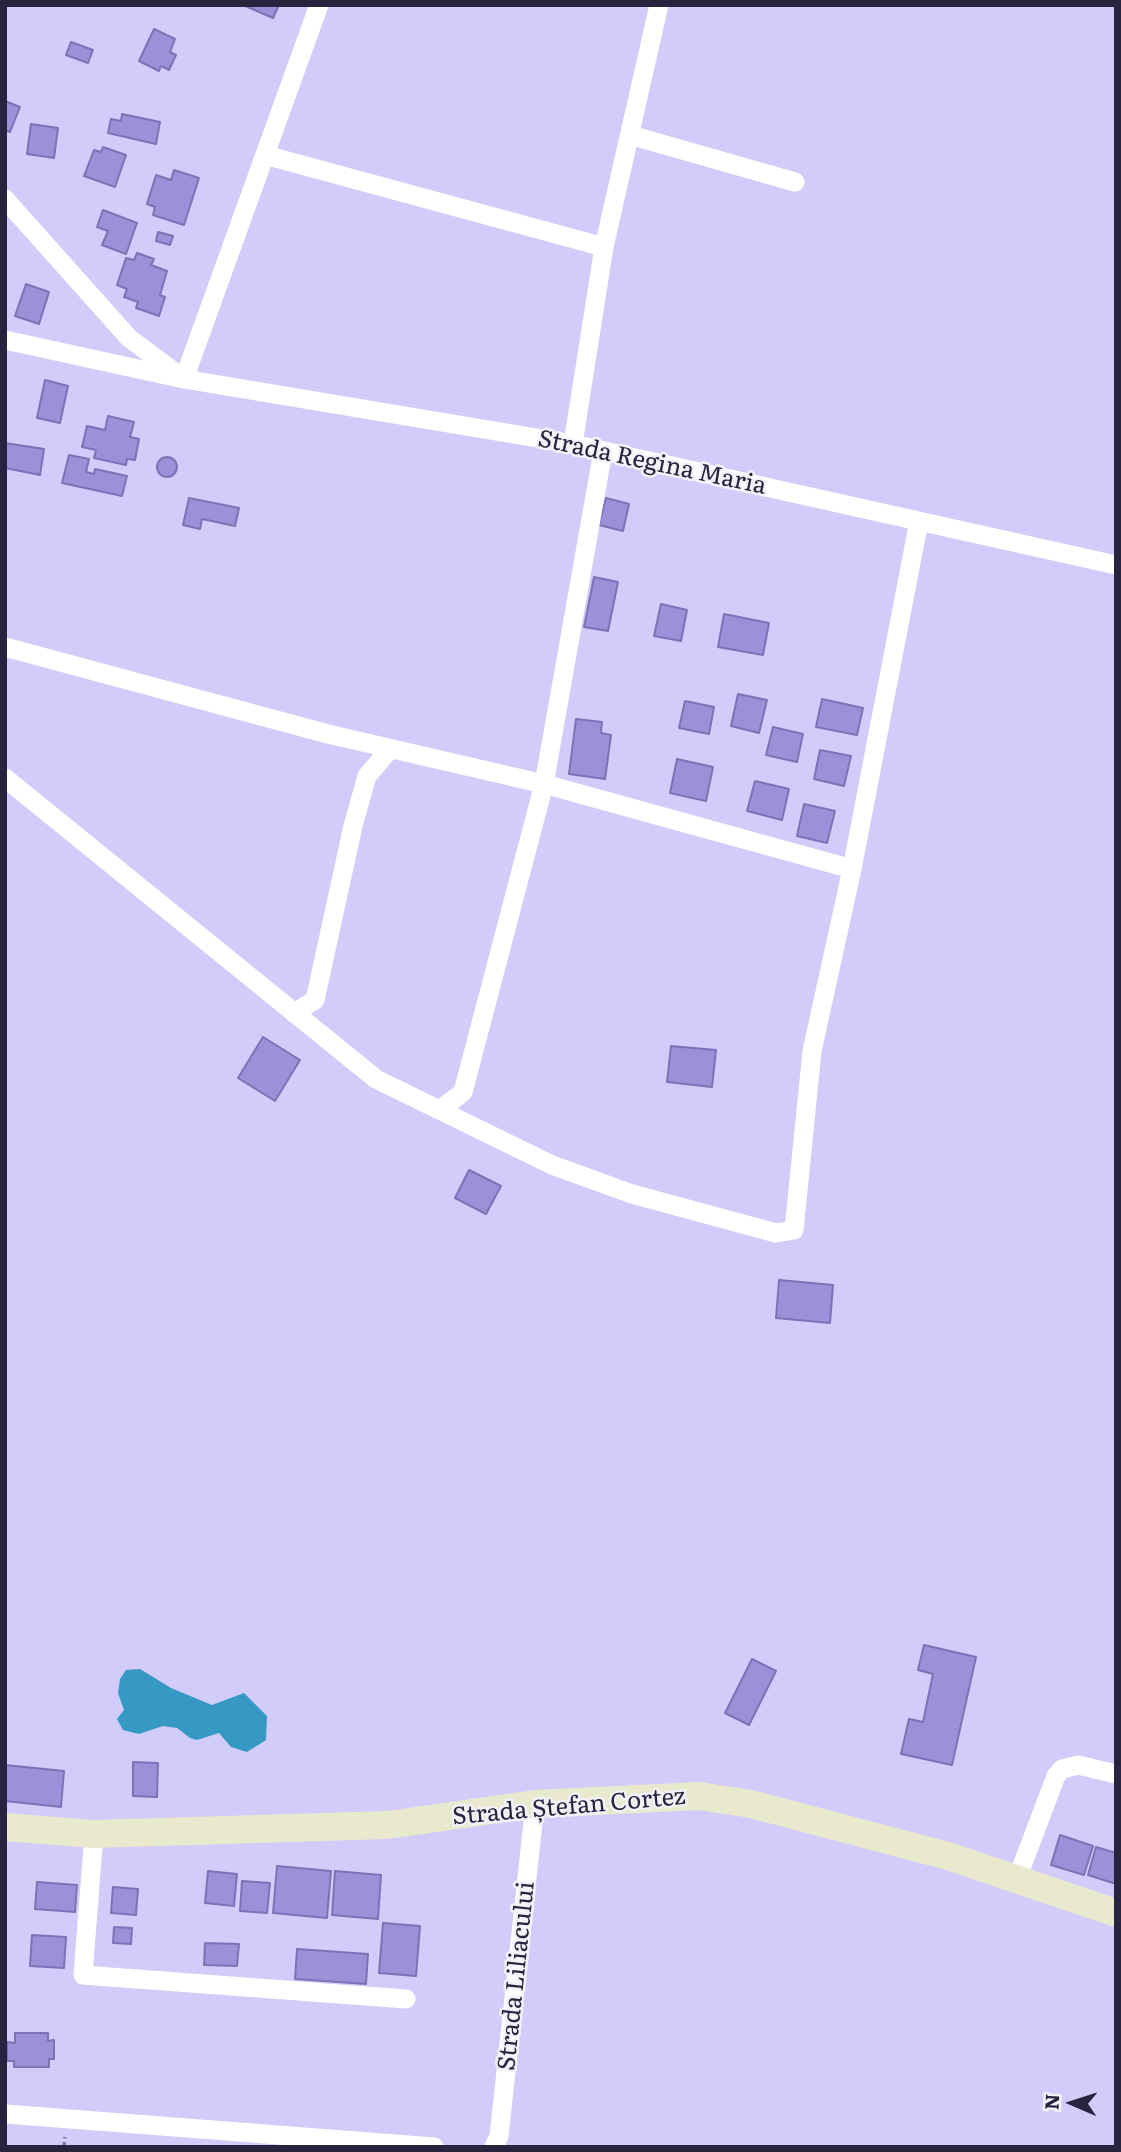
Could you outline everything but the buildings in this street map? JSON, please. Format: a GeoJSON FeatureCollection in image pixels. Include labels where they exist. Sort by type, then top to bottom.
{"type":"FeatureCollection","features":[{"type":"Feature","properties":{"kind":"street"},"geometry":{"type":"LineString","coordinates":[[5,340],[184,379],[319,5]]}},
{"type":"Feature","properties":{"kind":"street"},"geometry":{"type":"LineString","coordinates":[[573,444],[604,247],[659,5]]}},
{"type":"Feature","properties":{"kind":"street"},"geometry":{"type":"LineString","coordinates":[[630,135],[796,182]]}},
{"type":"Feature","properties":{"kind":"street"},"geometry":{"type":"LineString","coordinates":[[265,155],[604,247]]}},
{"type":"Feature","properties":{"kind":"street","name":"Strada Regina Maria"},"geometry":{"type":"LineString","coordinates":[[5,199],[129,338],[184,379],[573,444],[1116,565]]}},
{"type":"Feature","properties":{"kind":"street"},"geometry":{"type":"LineString","coordinates":[[441,1109],[463,1092],[544,784],[603,451]]}},
{"type":"Feature","properties":{"kind":"street"},"geometry":{"type":"LineString","coordinates":[[5,778],[13,792],[376,1079],[552,1165],[632,1194],[776,1233],[794,1230],[812,1051],[852,869],[919,522]]}},
{"type":"Feature","properties":{"kind":"street"},"geometry":{"type":"LineString","coordinates":[[5,647],[390,749],[544,784],[852,869]]}},
{"type":"Feature","properties":{"kind":"street"},"geometry":{"type":"LineString","coordinates":[[294,1013],[315,1000],[353,826],[368,776],[390,749]]}},
{"type":"Feature","properties":{"kind":"street"},"geometry":{"type":"LineString","coordinates":[[1017,1879],[1056,1776],[1062,1769],[1078,1765],[1116,1774]]}},
{"type":"Feature","properties":{"kind":"street","name":"Strada Ștefan Cortez"},"geometry":{"type":"LineString","coordinates":[[5,1827],[94,1834],[387,1825],[535,1804],[699,1796],[751,1804],[948,1856],[1116,1913]]}},
{"type":"Feature","properties":{"kind":"street","name":"Strada Liliacului"},"geometry":{"type":"LineString","coordinates":[[494,2147],[499,2136],[535,1804]]}},
{"type":"Feature","properties":{"kind":"street"},"geometry":{"type":"LineString","coordinates":[[94,1834],[83,1975],[406,1999]]}},
{"type":"Feature","properties":{"kind":"street"},"geometry":{"type":"LineString","coordinates":[[5,2114],[321,2142],[434,2147]]}},
{"type":"Feature","properties":{"kind":"water"},"geometry":{"type":"Polygon","coordinates":[[[140,1669],[171,1688],[212,1705],[244,1693],[267,1716],[266,1740],[247,1752],[231,1747],[219,1733],[197,1740],[177,1728],[163,1726],[139,1734],[123,1730],[117,1719],[124,1710],[118,1693],[120,1679],[126,1670],[140,1669]]]}}]}
